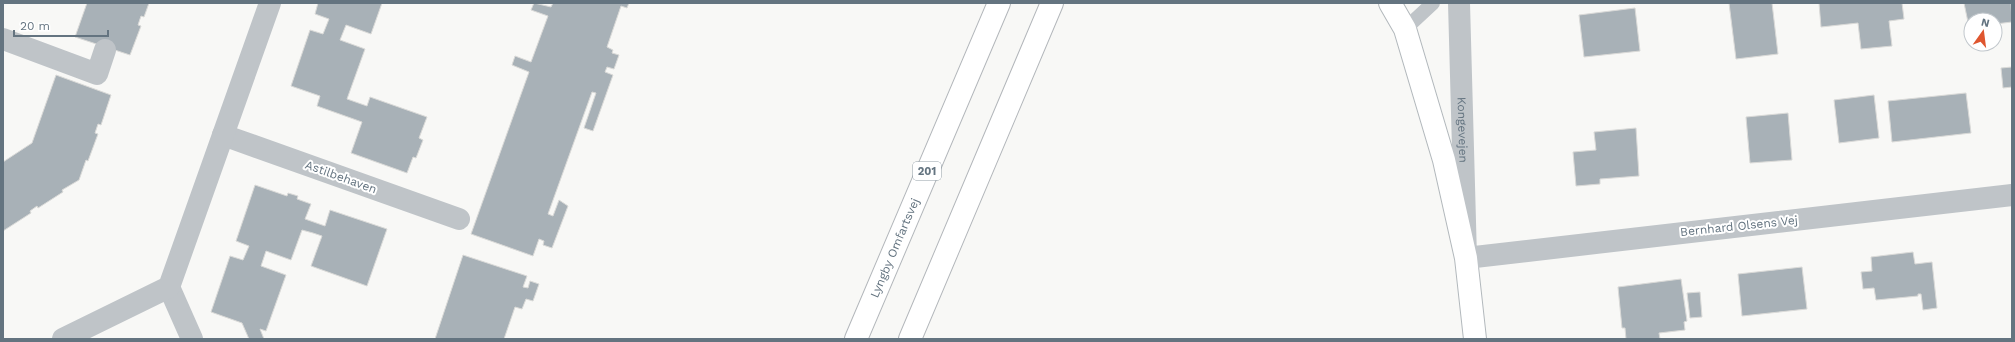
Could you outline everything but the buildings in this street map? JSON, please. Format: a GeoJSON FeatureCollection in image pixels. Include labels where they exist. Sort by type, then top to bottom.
{"type":"FeatureCollection","features":[{"type":"Feature","properties":{"kind":"main road","name":"Lyngby Omfartsvej"},"geometry":{"type":"LineString","coordinates":[[856,339],[999,3]]}},
{"type":"Feature","properties":{"kind":"main road"},"geometry":{"type":"LineString","coordinates":[[910,339],[1052,3]]}},
{"type":"Feature","properties":{"kind":"main road","name":"Kongevejen"},"geometry":{"type":"LineString","coordinates":[[1390,3],[1405,29],[1444,160],[1466,258],[1475,339]]}},
{"type":"Feature","properties":{"kind":"street"},"geometry":{"type":"LineString","coordinates":[[192,339],[169,287],[270,3]]}},
{"type":"Feature","properties":{"kind":"street","name":"Kongevejen"},"geometry":{"type":"LineString","coordinates":[[1459,3],[1466,258]]}},
{"type":"Feature","properties":{"kind":"street"},"geometry":{"type":"LineString","coordinates":[[3,39],[97,74],[105,50]]}},
{"type":"Feature","properties":{"kind":"street","name":"Astilbehaven"},"geometry":{"type":"LineString","coordinates":[[223,135],[459,219]]}},
{"type":"Feature","properties":{"kind":"street","name":"Bernhard Olsens Vej"},"geometry":{"type":"LineString","coordinates":[[1466,258],[2012,195]]}},
{"type":"Feature","properties":{"kind":"street"},"geometry":{"type":"LineString","coordinates":[[63,339],[169,287]]}},
{"type":"Feature","properties":{"kind":"lane"},"geometry":{"type":"LineString","coordinates":[[1405,29],[1434,3]]}}]}
